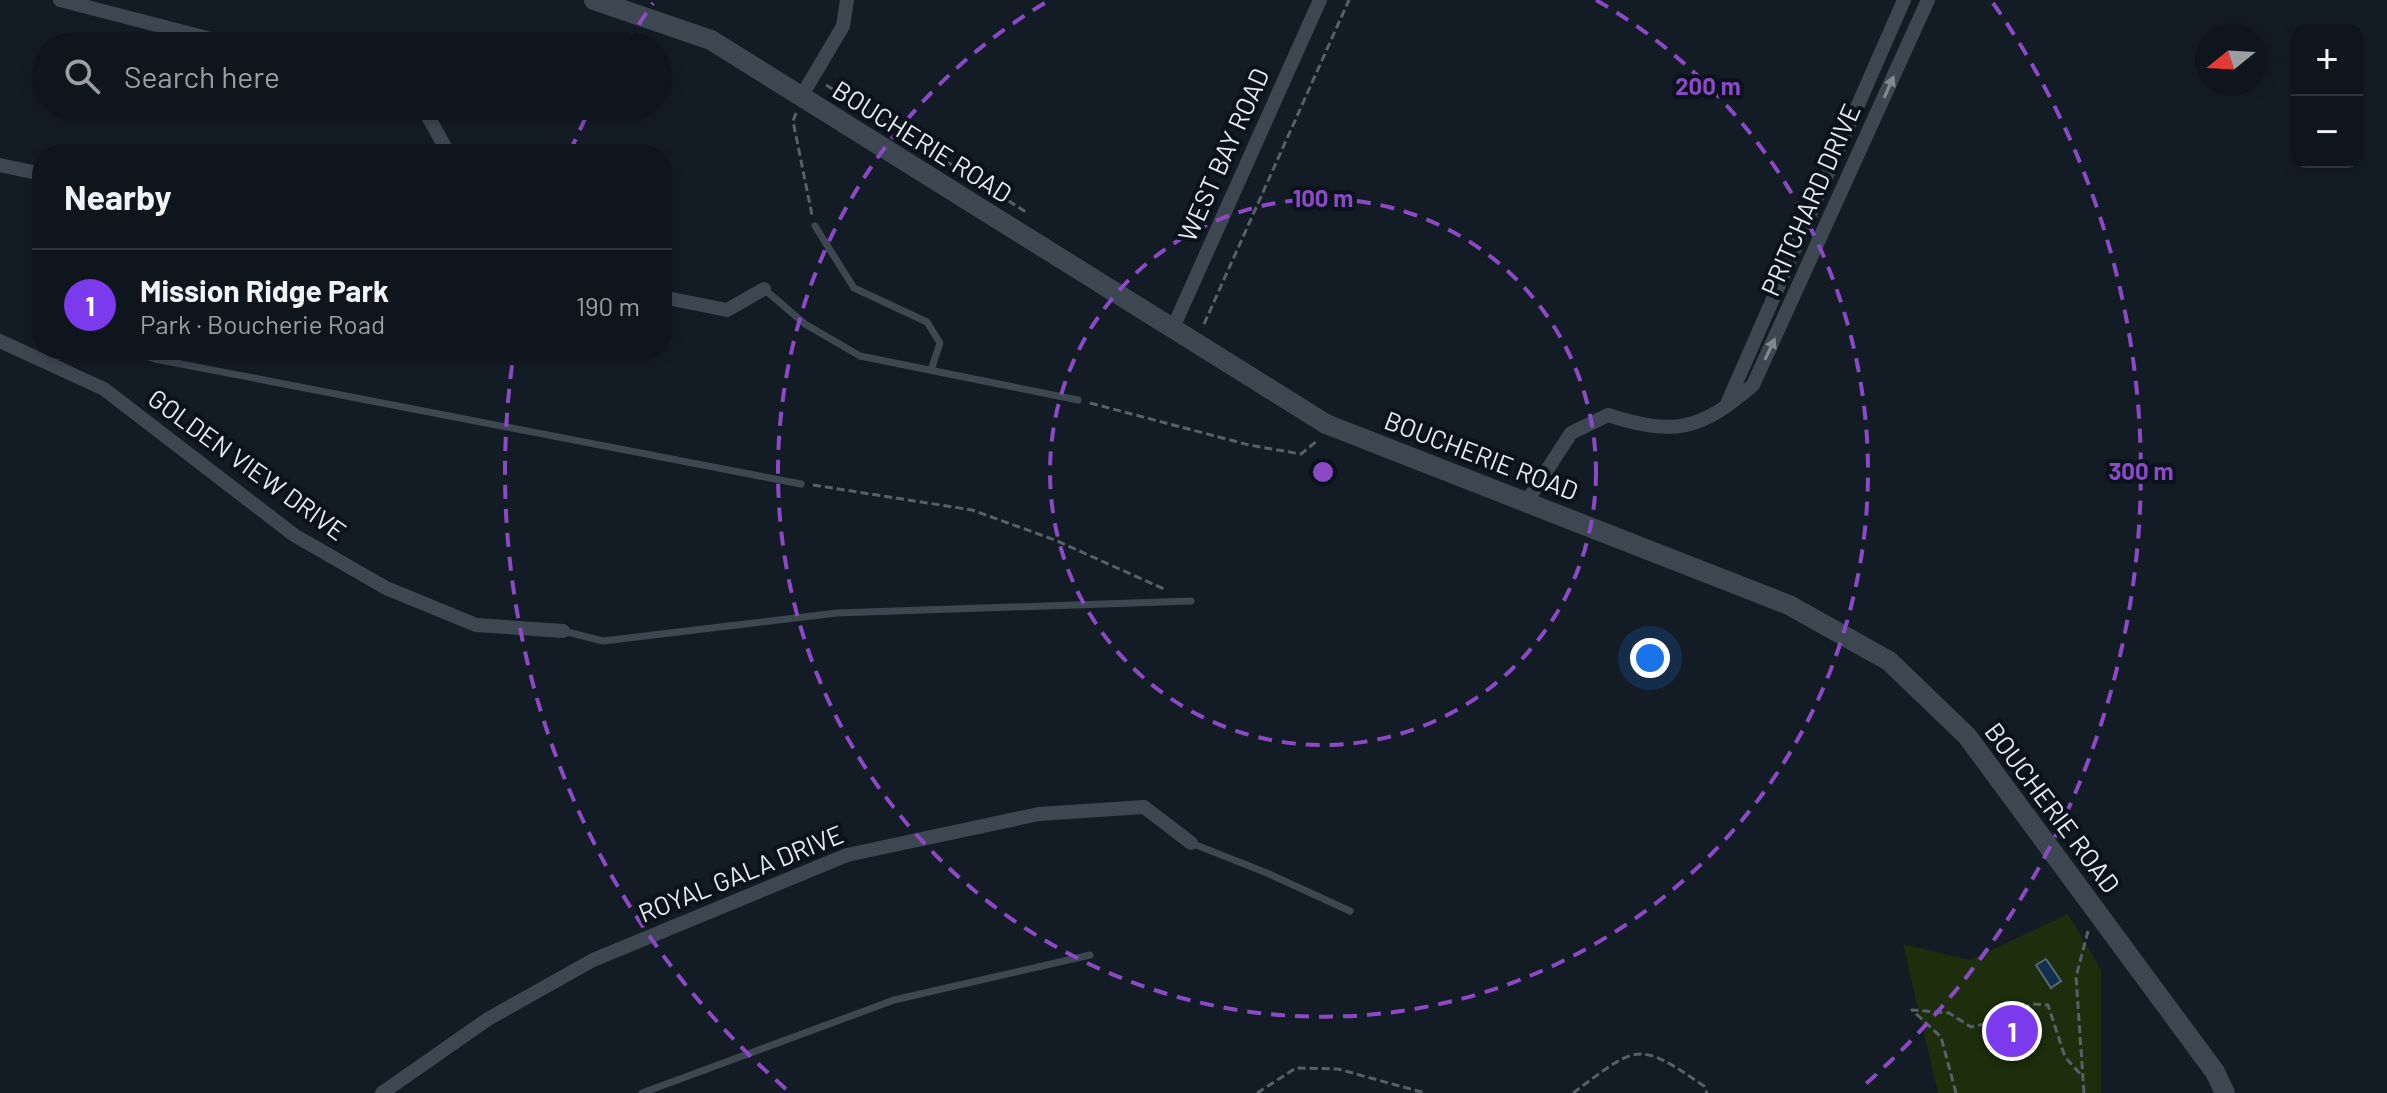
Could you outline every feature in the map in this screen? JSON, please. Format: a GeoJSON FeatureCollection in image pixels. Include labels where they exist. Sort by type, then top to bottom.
{"type":"FeatureCollection","features":[{"type":"Feature","properties":{"kind":"main road","name":"BOUCHERIE ROAD"},"geometry":{"type":"LineString","coordinates":[[594,0],[711,40],[1326,424],[1789,605],[1889,661],[1967,736],[2215,1072],[2225,1093]]}},
{"type":"Feature","properties":{"kind":"street"},"geometry":{"type":"LineString","coordinates":[[60,0],[184,32]]}},
{"type":"Feature","properties":{"kind":"street"},"geometry":{"type":"LineString","coordinates":[[801,97],[843,26],[847,0]]}},
{"type":"Feature","properties":{"kind":"street","name":"WEST BAY ROAD"},"geometry":{"type":"LineString","coordinates":[[1172,330],[1320,0]]}},
{"type":"Feature","properties":{"kind":"street","name":"PRITCHARD DRIVE"},"geometry":{"type":"LineString","coordinates":[[1724,410],[1904,0]]}},
{"type":"Feature","properties":{"kind":"street","name":"PRITCHARD DRIVE"},"geometry":{"type":"LineString","coordinates":[[1527,501],[1571,433],[1608,415],[1647,428],[1686,428],[1724,410],[1753,385],[1928,0]]}},
{"type":"Feature","properties":{"kind":"street"},"geometry":{"type":"LineString","coordinates":[[430,120],[443,144]]}},
{"type":"Feature","properties":{"kind":"street"},"geometry":{"type":"LineString","coordinates":[[0,165],[32,172]]}},
{"type":"Feature","properties":{"kind":"street"},"geometry":{"type":"LineString","coordinates":[[672,299],[727,310],[764,289]]}},
{"type":"Feature","properties":{"kind":"street","name":"GOLDEN VIEW DRIVE"},"geometry":{"type":"LineString","coordinates":[[0,341],[32,356]]}},
{"type":"Feature","properties":{"kind":"street","name":"GOLDEN VIEW DRIVE"},"geometry":{"type":"LineString","coordinates":[[40,360],[104,389],[294,535],[386,588],[476,625],[563,631]]}},
{"type":"Feature","properties":{"kind":"street","name":"ROYAL GALA DRIVE"},"geometry":{"type":"LineString","coordinates":[[382,1093],[488,1019],[593,960],[847,855],[1039,814],[1144,807],[1191,843]]}},
{"type":"Feature","properties":{"kind":"lane"},"geometry":{"type":"LineString","coordinates":[[815,226],[854,288],[927,322],[940,343],[931,370]]}},
{"type":"Feature","properties":{"kind":"lane"},"geometry":{"type":"LineString","coordinates":[[764,289],[805,324],[860,356],[1078,400]]}},
{"type":"Feature","properties":{"kind":"lane"},"geometry":{"type":"LineString","coordinates":[[44,362],[50,360]]}},
{"type":"Feature","properties":{"kind":"lane"},"geometry":{"type":"LineString","coordinates":[[160,360],[801,484]]}},
{"type":"Feature","properties":{"kind":"lane"},"geometry":{"type":"LineString","coordinates":[[563,631],[603,641],[837,613],[1191,601]]}},
{"type":"Feature","properties":{"kind":"lane"},"geometry":{"type":"LineString","coordinates":[[1191,843],[1350,911]]}},
{"type":"Feature","properties":{"kind":"lane"},"geometry":{"type":"LineString","coordinates":[[642,1093],[894,1000],[1090,955]]}},
{"type":"Feature","properties":{"kind":"path"},"geometry":{"type":"LineString","coordinates":[[1195,345],[1349,0]]}},
{"type":"Feature","properties":{"kind":"path"},"geometry":{"type":"LineString","coordinates":[[801,97],[793,121],[801,175],[815,226]]}},
{"type":"Feature","properties":{"kind":"path"},"geometry":{"type":"LineString","coordinates":[[1078,400],[1249,445],[1301,454],[1316,443],[1326,424]]}},
{"type":"Feature","properties":{"kind":"path"},"geometry":{"type":"LineString","coordinates":[[801,484],[972,510],[1055,540],[1191,601]]}},
{"type":"Feature","properties":{"kind":"path"},"geometry":{"type":"LineString","coordinates":[[2084,1093],[2076,977],[2094,907]]}},
{"type":"Feature","properties":{"kind":"path"},"geometry":{"type":"LineString","coordinates":[[1956,1093],[1941,1037],[1912,1010],[1949,1013],[1971,1027],[2010,1018],[2031,1004],[2048,1005],[2065,1057],[2083,1077]]}},
{"type":"Feature","properties":{"kind":"path"},"geometry":{"type":"LineString","coordinates":[[1573,1093],[1627,1054],[1660,1056],[1704,1086],[1707,1093]]}},
{"type":"Feature","properties":{"kind":"path"},"geometry":{"type":"LineString","coordinates":[[1257,1093],[1296,1068],[1338,1069],[1425,1093]]}},
{"type":"Feature","properties":{"kind":"green space"},"geometry":{"type":"Polygon","coordinates":[[[2068,914],[2101,970],[2101,1093],[1938,1093],[1903,944],[1970,960],[2068,914]]]}},
{"type":"Feature","properties":{"kind":"building"},"geometry":{"type":"Polygon","coordinates":[[[2046,959],[2061,981],[2051,988],[2036,965],[2046,959]]]}},
{"type":"Feature","properties":{"kind":"place","name":"Mission Ridge Park"},"geometry":{"type":"Point","coordinates":[2012,1031]}}]}
